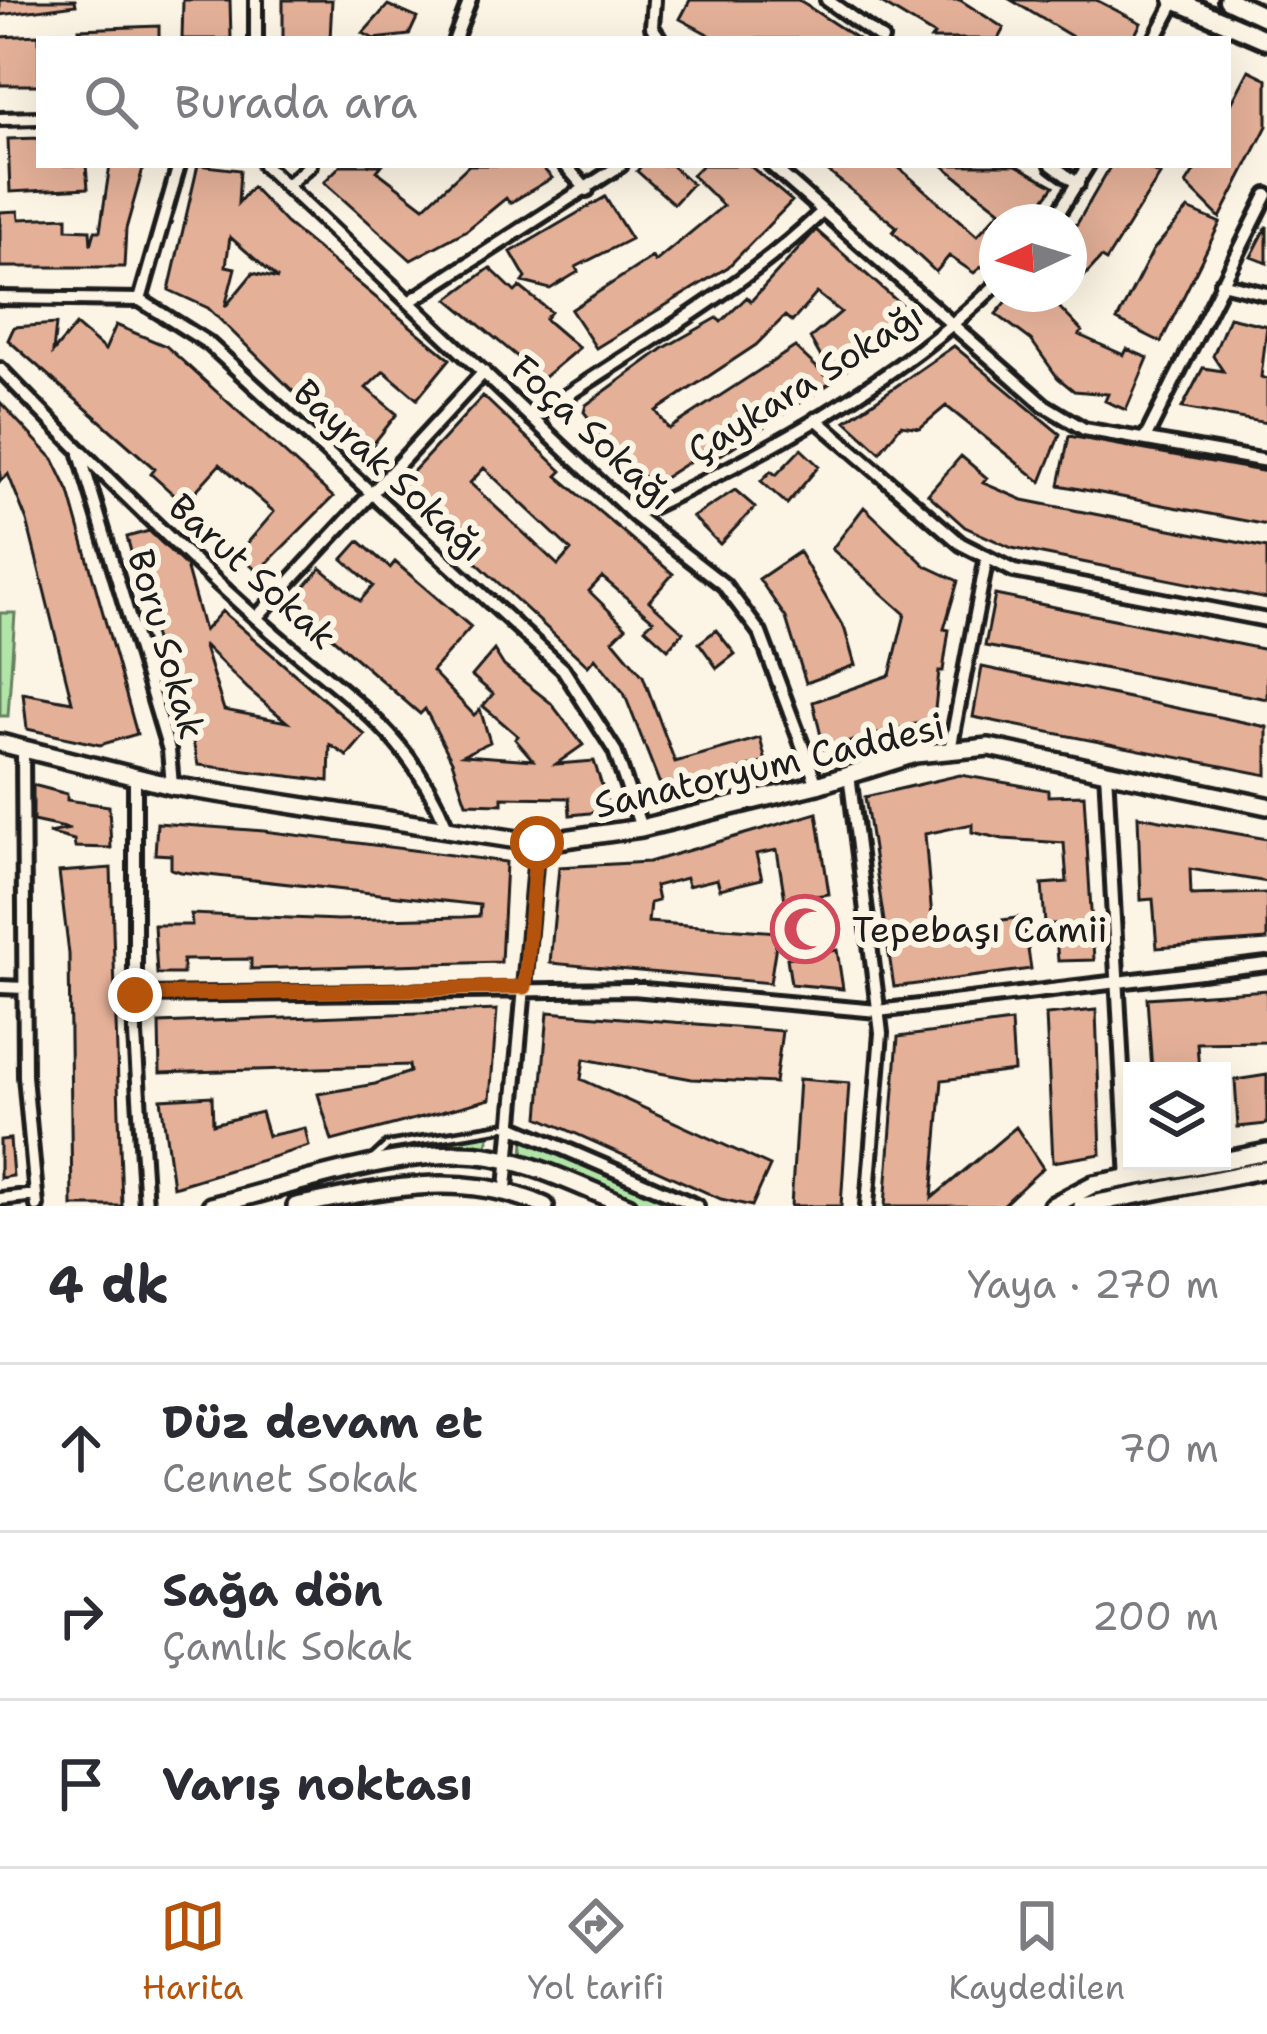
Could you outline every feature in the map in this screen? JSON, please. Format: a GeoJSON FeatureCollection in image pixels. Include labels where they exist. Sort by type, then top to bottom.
{"type":"FeatureCollection","features":[{"type":"Feature","properties":{"kind":"main road"},"geometry":{"type":"LineString","coordinates":[[1175,0],[1267,40]]}},
{"type":"Feature","properties":{"kind":"main road"},"geometry":{"type":"LineString","coordinates":[[1228,0],[1267,18]]}},
{"type":"Feature","properties":{"kind":"main road","name":"Sanatoryum Caddesi"},"geometry":{"type":"LineString","coordinates":[[0,743],[172,785],[537,843],[640,828],[817,785],[915,754],[989,747],[1267,806]]}},
{"type":"Feature","properties":{"kind":"main road"},"geometry":{"type":"LineString","coordinates":[[1231,1159],[1267,1152]]}},
{"type":"Feature","properties":{"kind":"main road"},"geometry":{"type":"LineString","coordinates":[[211,1206],[369,1167],[464,1154],[511,1161],[628,1206]]}},
{"type":"Feature","properties":{"kind":"main road"},"geometry":{"type":"LineString","coordinates":[[1052,1206],[1094,1184],[1129,1186],[1267,1169]]}},
{"type":"Feature","properties":{"kind":"main road"},"geometry":{"type":"LineString","coordinates":[[1082,1206],[1129,1186],[1188,1170]]}},
{"type":"Feature","properties":{"kind":"main road"},"geometry":{"type":"LineString","coordinates":[[296,1206],[348,1201],[383,1187],[462,1183],[506,1189],[545,1206]]}},
{"type":"Feature","properties":{"kind":"street"},"geometry":{"type":"LineString","coordinates":[[256,0],[256,36]]}},
{"type":"Feature","properties":{"kind":"street"},"geometry":{"type":"LineString","coordinates":[[456,36],[470,0]]}},
{"type":"Feature","properties":{"kind":"street"},"geometry":{"type":"LineString","coordinates":[[654,0],[652,27],[658,36]]}},
{"type":"Feature","properties":{"kind":"street"},"geometry":{"type":"LineString","coordinates":[[826,0],[878,36]]}},
{"type":"Feature","properties":{"kind":"street"},"geometry":{"type":"LineString","coordinates":[[1157,36],[1175,0]]}},
{"type":"Feature","properties":{"kind":"street"},"geometry":{"type":"LineString","coordinates":[[0,119],[36,118]]}},
{"type":"Feature","properties":{"kind":"street"},"geometry":{"type":"LineString","coordinates":[[0,298],[140,300],[178,168]]}},
{"type":"Feature","properties":{"kind":"street","name":"Foça Sokağı"},"geometry":{"type":"LineString","coordinates":[[267,168],[634,514],[724,585],[760,633],[817,785]]}},
{"type":"Feature","properties":{"kind":"street"},"geometry":{"type":"LineString","coordinates":[[286,186],[307,168]]}},
{"type":"Feature","properties":{"kind":"street"},"geometry":{"type":"LineString","coordinates":[[568,168],[587,190]]}},
{"type":"Feature","properties":{"kind":"street"},"geometry":{"type":"LineString","coordinates":[[412,300],[617,168]]}},
{"type":"Feature","properties":{"kind":"street"},"geometry":{"type":"LineString","coordinates":[[774,168],[1064,417],[1084,429],[1267,461]]}},
{"type":"Feature","properties":{"kind":"street"},"geometry":{"type":"LineString","coordinates":[[1056,168],[1078,184]]}},
{"type":"Feature","properties":{"kind":"street"},"geometry":{"type":"LineString","coordinates":[[1065,204],[1086,168]]}},
{"type":"Feature","properties":{"kind":"street"},"geometry":{"type":"LineString","coordinates":[[1145,439],[1267,195]]}},
{"type":"Feature","properties":{"kind":"street"},"geometry":{"type":"LineString","coordinates":[[532,419],[625,354],[705,308],[779,253],[822,212]]}},
{"type":"Feature","properties":{"kind":"street"},"geometry":{"type":"LineString","coordinates":[[1221,284],[1267,294]]}},
{"type":"Feature","properties":{"kind":"street","name":"Bayrak Sokağı"},"geometry":{"type":"LineString","coordinates":[[140,300],[208,343],[563,669],[615,752],[640,828]]}},
{"type":"Feature","properties":{"kind":"street","name":"Çaykara Sokağı"},"geometry":{"type":"LineString","coordinates":[[634,514],[736,467],[816,419],[956,324],[979,302]]}},
{"type":"Feature","properties":{"kind":"street","name":"Barut Sokak"},"geometry":{"type":"LineString","coordinates":[[0,369],[79,451],[256,618],[400,740],[428,781],[448,829]]}},
{"type":"Feature","properties":{"kind":"street"},"geometry":{"type":"LineString","coordinates":[[256,618],[484,372]]}},
{"type":"Feature","properties":{"kind":"street"},"geometry":{"type":"LineString","coordinates":[[816,419],[961,544],[1014,571],[1267,620]]}},
{"type":"Feature","properties":{"kind":"street","name":"Boru Sokak"},"geometry":{"type":"LineString","coordinates":[[79,451],[169,750],[172,785]]}},
{"type":"Feature","properties":{"kind":"street"},"geometry":{"type":"LineString","coordinates":[[950,750],[987,557]]}},
{"type":"Feature","properties":{"kind":"street"},"geometry":{"type":"LineString","coordinates":[[0,1199],[37,1201],[25,1076],[23,749]]}},
{"type":"Feature","properties":{"kind":"street"},"geometry":{"type":"LineString","coordinates":[[1106,770],[1129,1186]]}},
{"type":"Feature","properties":{"kind":"street"},"geometry":{"type":"LineString","coordinates":[[849,774],[881,1034],[867,1206]]}},
{"type":"Feature","properties":{"kind":"street"},"geometry":{"type":"LineString","coordinates":[[135,777],[135,995],[146,1206]]}},
{"type":"Feature","properties":{"kind":"street"},"geometry":{"type":"LineString","coordinates":[[506,1189],[537,843]]}},
{"type":"Feature","properties":{"kind":"street"},"geometry":{"type":"LineString","coordinates":[[135,995],[634,988],[878,1010],[1120,977],[1267,964]]}},
{"type":"Feature","properties":{"kind":"street"},"geometry":{"type":"LineString","coordinates":[[0,987],[26,988]]}},
{"type":"Feature","properties":{"kind":"street"},"geometry":{"type":"LineString","coordinates":[[514,1126],[697,1206]]}},
{"type":"Feature","properties":{"kind":"lane"},"geometry":{"type":"LineString","coordinates":[[369,1167],[374,1154],[387,1146],[489,1126],[514,1126]]}},
{"type":"Feature","properties":{"kind":"green space"},"geometry":{"type":"Polygon","coordinates":[[[0,613],[15,613],[8,716],[0,716],[0,613]]]}},
{"type":"Feature","properties":{"kind":"green space"},"geometry":{"type":"Polygon","coordinates":[[[490,1134],[485,1152],[388,1154],[390,1148],[490,1134]]]}},
{"type":"Feature","properties":{"kind":"green space"},"geometry":{"type":"Polygon","coordinates":[[[524,1137],[685,1206],[640,1206],[523,1159],[524,1137]]]}},
{"type":"Feature","properties":{"kind":"building"},"geometry":{"type":"Polygon","coordinates":[[[0,0],[75,0],[76,5],[0,15],[0,0]]]}},
{"type":"Feature","properties":{"kind":"building"},"geometry":{"type":"Polygon","coordinates":[[[183,0],[230,0],[231,36],[182,36],[183,0]]]}},
{"type":"Feature","properties":{"kind":"building"},"geometry":{"type":"Polygon","coordinates":[[[283,0],[332,0],[330,36],[283,36],[283,0]]]}},
{"type":"Feature","properties":{"kind":"building"},"geometry":{"type":"Polygon","coordinates":[[[690,0],[798,0],[853,36],[711,36],[680,19],[690,0]]]}},
{"type":"Feature","properties":{"kind":"building"},"geometry":{"type":"Polygon","coordinates":[[[876,0],[960,0],[1004,28],[1000,36],[934,35],[876,0]]]}},
{"type":"Feature","properties":{"kind":"building"},"geometry":{"type":"Polygon","coordinates":[[[1011,0],[1096,0],[1141,23],[1134,36],[1071,36],[1011,0]]]}},
{"type":"Feature","properties":{"kind":"building"},"geometry":{"type":"Polygon","coordinates":[[[388,5],[417,18],[409,35],[363,33],[388,5]]]}},
{"type":"Feature","properties":{"kind":"building"},"geometry":{"type":"Polygon","coordinates":[[[159,26],[159,36],[80,36],[79,29],[159,26]]]}},
{"type":"Feature","properties":{"kind":"building"},"geometry":{"type":"Polygon","coordinates":[[[39,35],[36,85],[0,85],[0,37],[39,35]]]}},
{"type":"Feature","properties":{"kind":"building"},"geometry":{"type":"Polygon","coordinates":[[[1249,70],[1267,79],[1267,126],[1220,218],[1186,184],[1196,168],[1231,168],[1231,104],[1249,70]]]}},
{"type":"Feature","properties":{"kind":"building"},"geometry":{"type":"Polygon","coordinates":[[[36,138],[36,168],[86,168],[88,188],[10,192],[8,139],[36,138]]]}},
{"type":"Feature","properties":{"kind":"building"},"geometry":{"type":"Polygon","coordinates":[[[110,168],[143,168],[126,229],[124,267],[0,267],[0,212],[18,211],[19,219],[67,217],[67,229],[90,230],[91,245],[95,231],[100,231],[110,168]]]}},
{"type":"Feature","properties":{"kind":"building"},"geometry":{"type":"Polygon","coordinates":[[[197,168],[240,170],[238,203],[252,187],[286,223],[450,359],[417,399],[384,371],[366,388],[397,414],[363,457],[341,438],[345,433],[298,396],[208,308],[169,290],[197,168]],[[230,237],[226,266],[235,268],[225,307],[253,273],[278,279],[230,237]]]}},
{"type":"Feature","properties":{"kind":"building"},"geometry":{"type":"Polygon","coordinates":[[[338,168],[380,168],[377,171],[424,207],[466,168],[543,168],[552,178],[510,203],[506,198],[467,230],[411,260],[324,182],[338,168]]]}},
{"type":"Feature","properties":{"kind":"building"},"geometry":{"type":"Polygon","coordinates":[[[674,168],[692,184],[674,204],[637,171],[674,168]]]}},
{"type":"Feature","properties":{"kind":"building"},"geometry":{"type":"Polygon","coordinates":[[[699,168],[753,168],[792,201],[728,267],[596,348],[571,310],[652,257],[655,262],[723,206],[692,175],[699,168]]]}},
{"type":"Feature","properties":{"kind":"building"},"geometry":{"type":"Polygon","coordinates":[[[824,168],[899,168],[979,234],[979,269],[974,273],[949,256],[936,272],[893,232],[897,227],[824,168]]]}},
{"type":"Feature","properties":{"kind":"building"},"geometry":{"type":"Polygon","coordinates":[[[946,168],[1021,168],[1054,186],[1041,204],[992,204],[946,168]]]}},
{"type":"Feature","properties":{"kind":"building"},"geometry":{"type":"Polygon","coordinates":[[[1109,168],[1145,168],[1160,175],[1106,261],[1101,258],[1087,273],[1087,207],[1109,168]]]}},
{"type":"Feature","properties":{"kind":"building"},"geometry":{"type":"Polygon","coordinates":[[[605,197],[631,239],[576,267],[578,272],[550,289],[523,282],[526,278],[511,252],[605,197]]]}},
{"type":"Feature","properties":{"kind":"building"},"geometry":{"type":"Polygon","coordinates":[[[1188,209],[1220,223],[1161,342],[1117,320],[1153,250],[1188,209]]]}},
{"type":"Feature","properties":{"kind":"building"},"geometry":{"type":"Polygon","coordinates":[[[1267,226],[1267,263],[1251,257],[1267,226]]]}},
{"type":"Feature","properties":{"kind":"building"},"geometry":{"type":"Polygon","coordinates":[[[816,230],[914,316],[834,380],[810,338],[841,312],[817,293],[792,322],[785,316],[756,345],[656,411],[669,429],[795,347],[832,382],[707,464],[701,454],[653,485],[611,447],[584,412],[586,405],[664,348],[717,318],[721,322],[747,297],[751,301],[816,230]]]}},
{"type":"Feature","properties":{"kind":"building"},"geometry":{"type":"Polygon","coordinates":[[[490,268],[515,292],[520,287],[551,312],[545,319],[579,348],[543,378],[448,299],[490,268]]]}},
{"type":"Feature","properties":{"kind":"building"},"geometry":{"type":"Polygon","coordinates":[[[1064,312],[1082,331],[1079,335],[1124,355],[1127,349],[1148,358],[1126,410],[1105,401],[1108,394],[1074,391],[1058,378],[1031,340],[996,314],[1064,312]]]}},
{"type":"Feature","properties":{"kind":"building"},"geometry":{"type":"Polygon","coordinates":[[[1229,317],[1267,326],[1261,377],[1267,379],[1267,423],[1182,408],[1203,368],[1223,371],[1213,356],[1229,317]]]}},
{"type":"Feature","properties":{"kind":"building"},"geometry":{"type":"Polygon","coordinates":[[[56,324],[53,352],[76,325],[105,350],[116,325],[166,346],[333,497],[258,572],[238,554],[274,512],[220,464],[184,504],[151,474],[155,469],[8,340],[14,327],[56,324]]]}},
{"type":"Feature","properties":{"kind":"building"},"geometry":{"type":"Polygon","coordinates":[[[954,346],[1060,434],[1041,482],[946,406],[920,428],[901,425],[880,452],[846,421],[954,346]]]}},
{"type":"Feature","properties":{"kind":"building"},"geometry":{"type":"Polygon","coordinates":[[[483,396],[562,471],[557,476],[673,574],[649,601],[683,632],[668,649],[645,628],[653,620],[602,577],[589,591],[626,627],[613,640],[643,676],[675,762],[760,738],[766,762],[671,790],[659,782],[624,693],[595,658],[588,666],[397,489],[483,396]],[[484,468],[470,483],[558,565],[571,550],[484,468]]]}},
{"type":"Feature","properties":{"kind":"building"},"geometry":{"type":"Polygon","coordinates":[[[0,402],[53,459],[69,492],[137,734],[100,745],[27,729],[23,693],[72,702],[27,521],[8,474],[0,481],[0,402]]]}},
{"type":"Feature","properties":{"kind":"building"},"geometry":{"type":"Polygon","coordinates":[[[1069,436],[1267,472],[1267,525],[1059,485],[1069,436]]]}},
{"type":"Feature","properties":{"kind":"building"},"geometry":{"type":"Polygon","coordinates":[[[801,449],[819,466],[787,504],[761,481],[771,471],[776,475],[801,449]]]}},
{"type":"Feature","properties":{"kind":"building"},"geometry":{"type":"Polygon","coordinates":[[[961,456],[987,478],[983,483],[1023,500],[1267,548],[1267,599],[1012,548],[965,527],[928,494],[961,456]]]}},
{"type":"Feature","properties":{"kind":"building"},"geometry":{"type":"Polygon","coordinates":[[[735,490],[755,507],[720,544],[693,517],[735,490]]]}},
{"type":"Feature","properties":{"kind":"building"},"geometry":{"type":"Polygon","coordinates":[[[864,507],[926,566],[958,581],[944,629],[949,630],[934,719],[824,749],[813,702],[890,675],[905,614],[832,549],[864,507]]]}},
{"type":"Feature","properties":{"kind":"building"},"geometry":{"type":"Polygon","coordinates":[[[149,531],[186,566],[204,631],[222,611],[365,735],[347,756],[330,745],[329,781],[198,765],[186,710],[175,715],[127,537],[149,531]],[[203,644],[224,710],[287,722],[203,644]]]}},
{"type":"Feature","properties":{"kind":"building"},"geometry":{"type":"Polygon","coordinates":[[[359,541],[390,568],[395,562],[471,627],[432,671],[474,715],[480,709],[490,742],[463,755],[533,760],[515,739],[518,736],[483,706],[493,694],[472,676],[494,650],[504,666],[551,703],[583,745],[556,764],[594,761],[610,811],[570,815],[569,798],[502,797],[502,804],[466,803],[452,761],[425,709],[420,714],[291,602],[321,568],[360,601],[373,586],[343,559],[359,541]]]}},
{"type":"Feature","properties":{"kind":"building"},"geometry":{"type":"Polygon","coordinates":[[[799,552],[845,630],[855,665],[806,683],[786,618],[759,579],[799,552]]]}},
{"type":"Feature","properties":{"kind":"building"},"geometry":{"type":"Polygon","coordinates":[[[995,595],[1267,650],[1267,699],[985,646],[995,595]]]}},
{"type":"Feature","properties":{"kind":"building"},"geometry":{"type":"Polygon","coordinates":[[[716,630],[735,654],[717,668],[699,643],[716,630]]]}},
{"type":"Feature","properties":{"kind":"building"},"geometry":{"type":"Polygon","coordinates":[[[982,667],[1267,727],[1267,775],[973,717],[982,667]]]}},
{"type":"Feature","properties":{"kind":"building"},"geometry":{"type":"Polygon","coordinates":[[[960,775],[1048,790],[1048,796],[1084,795],[1094,960],[1058,961],[1055,924],[1045,924],[1042,884],[1067,882],[1064,843],[1003,839],[972,832],[972,824],[925,834],[933,930],[1023,917],[1031,969],[894,987],[865,797],[960,775]]]}},
{"type":"Feature","properties":{"kind":"building"},"geometry":{"type":"Polygon","coordinates":[[[33,785],[67,794],[67,800],[109,806],[111,848],[75,847],[74,840],[48,833],[70,829],[33,821],[33,785]]]}},
{"type":"Feature","properties":{"kind":"building"},"geometry":{"type":"Polygon","coordinates":[[[817,813],[829,894],[785,900],[777,850],[756,854],[762,879],[720,889],[717,879],[688,886],[686,878],[655,886],[658,901],[650,903],[648,922],[778,932],[770,983],[550,963],[559,867],[649,862],[817,813]]]}},
{"type":"Feature","properties":{"kind":"building"},"geometry":{"type":"Polygon","coordinates":[[[1138,816],[1267,839],[1267,882],[1190,869],[1191,895],[1267,893],[1267,940],[1157,948],[1153,899],[1141,900],[1138,816]]]}},
{"type":"Feature","properties":{"kind":"building"},"geometry":{"type":"Polygon","coordinates":[[[157,823],[264,831],[506,862],[501,962],[251,969],[251,959],[183,960],[183,974],[157,974],[154,925],[192,925],[191,914],[338,920],[463,917],[479,916],[480,905],[181,872],[171,869],[171,855],[155,854],[157,823]]]}},
{"type":"Feature","properties":{"kind":"building"},"geometry":{"type":"Polygon","coordinates":[[[111,868],[122,1206],[72,1206],[69,954],[59,872],[111,868]]]}},
{"type":"Feature","properties":{"kind":"building","name":"Tepebaşı Camii"},"geometry":{"type":"Polygon","coordinates":[[[821,908],[833,932],[785,948],[782,931],[788,930],[787,922],[821,908]]]}},
{"type":"Feature","properties":{"kind":"building"},"geometry":{"type":"Polygon","coordinates":[[[837,950],[843,989],[791,984],[787,958],[837,950]]]}},
{"type":"Feature","properties":{"kind":"building"},"geometry":{"type":"Polygon","coordinates":[[[1267,990],[1267,1042],[1197,1043],[1198,1062],[1151,1062],[1147,998],[1267,990]]]}},
{"type":"Feature","properties":{"kind":"building"},"geometry":{"type":"Polygon","coordinates":[[[497,1010],[490,1099],[332,1141],[318,1094],[375,1084],[410,1072],[409,1065],[160,1073],[159,1023],[497,1010]]]}},
{"type":"Feature","properties":{"kind":"building"},"geometry":{"type":"Polygon","coordinates":[[[1096,1010],[1101,1154],[1053,1162],[1046,1015],[1096,1010]]]}},
{"type":"Feature","properties":{"kind":"building"},"geometry":{"type":"Polygon","coordinates":[[[548,1012],[782,1031],[775,1083],[692,1079],[584,1059],[581,1079],[770,1166],[752,1206],[721,1199],[539,1117],[548,1012]]]}},
{"type":"Feature","properties":{"kind":"building"},"geometry":{"type":"Polygon","coordinates":[[[1011,1022],[1014,1071],[942,1080],[932,1198],[1016,1127],[1043,1168],[1002,1206],[885,1206],[898,1037],[1011,1022]]]}},
{"type":"Feature","properties":{"kind":"building"},"geometry":{"type":"Polygon","coordinates":[[[1267,1075],[1267,1124],[1238,1127],[1235,1080],[1267,1075]]]}},
{"type":"Feature","properties":{"kind":"building"},"geometry":{"type":"Polygon","coordinates":[[[799,1079],[849,1083],[841,1206],[791,1206],[799,1079]]]}},
{"type":"Feature","properties":{"kind":"building"},"geometry":{"type":"Polygon","coordinates":[[[212,1096],[213,1124],[261,1112],[268,1136],[305,1128],[309,1146],[173,1187],[161,1099],[212,1096]]]}},
{"type":"Feature","properties":{"kind":"building"},"geometry":{"type":"Polygon","coordinates":[[[10,1139],[13,1176],[0,1178],[0,1140],[10,1139]]]}},
{"type":"Feature","properties":{"kind":"place","name":"Tepebaşı Camii"},"geometry":{"type":"Point","coordinates":[805,929]}},
{"type":"Feature","properties":{"kind":"route"},"geometry":{"type":"LineString","coordinates":[[135,995],[525,987],[537,843]]}}]}
